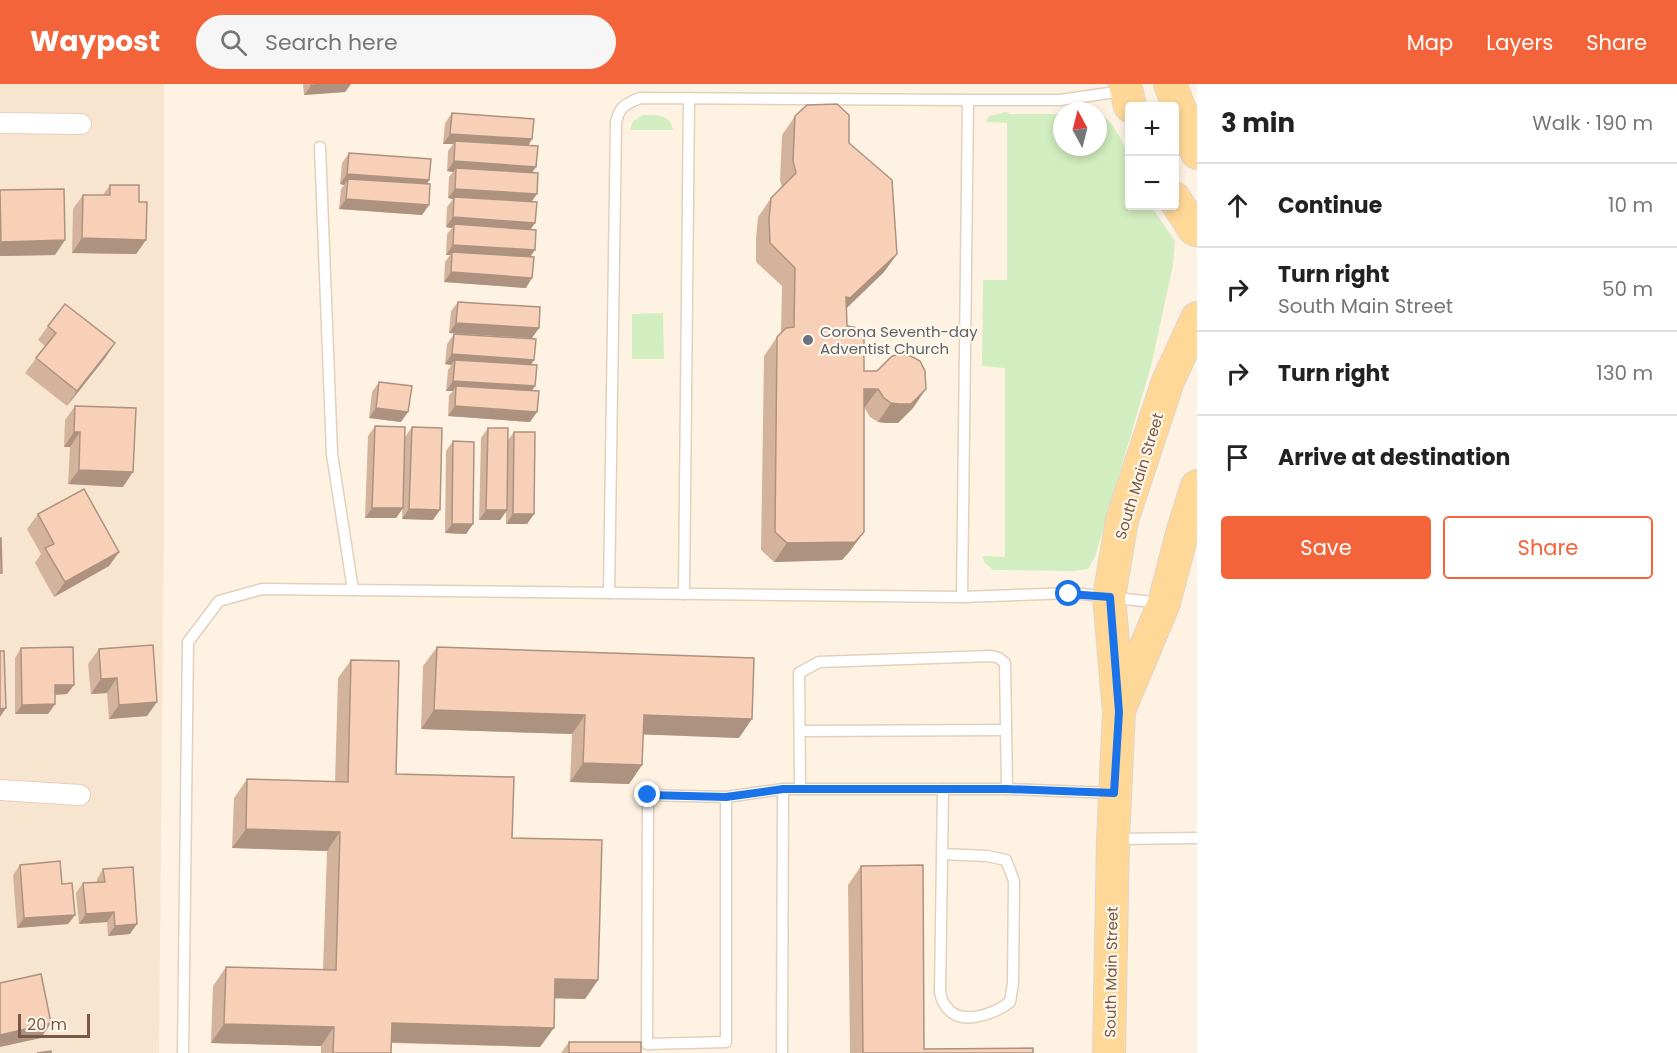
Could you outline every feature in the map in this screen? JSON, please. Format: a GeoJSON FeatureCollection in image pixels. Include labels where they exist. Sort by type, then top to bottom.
{"type":"FeatureCollection","features":[{"type":"Feature","properties":{"kind":"main road"},"geometry":{"type":"LineString","coordinates":[[1179,90],[1197,153]]}},
{"type":"Feature","properties":{"kind":"main road"},"geometry":{"type":"LineString","coordinates":[[1179,206],[1194,229],[1197,230]]}},
{"type":"Feature","properties":{"kind":"main road","name":"South Main Street"},"geometry":{"type":"LineString","coordinates":[[1109,1053],[1114,793],[1119,712],[1110,597],[1122,520],[1168,381],[1197,318]]}},
{"type":"Feature","properties":{"kind":"main road","name":"South Main Street"},"geometry":{"type":"LineString","coordinates":[[1119,712],[1164,603],[1197,486]]}},
{"type":"Feature","properties":{"kind":"street"},"geometry":{"type":"LineString","coordinates":[[0,123],[81,124]]}},
{"type":"Feature","properties":{"kind":"street"},"geometry":{"type":"LineString","coordinates":[[0,790],[80,795]]}},
{"type":"Feature","properties":{"kind":"lane"},"geometry":{"type":"LineString","coordinates":[[609,593],[616,123],[619,110],[625,104],[640,98],[1060,100],[1127,94]]}},
{"type":"Feature","properties":{"kind":"lane"},"geometry":{"type":"LineString","coordinates":[[684,594],[690,98]]}},
{"type":"Feature","properties":{"kind":"lane"},"geometry":{"type":"LineString","coordinates":[[962,597],[968,100]]}},
{"type":"Feature","properties":{"kind":"lane"},"geometry":{"type":"LineString","coordinates":[[320,147],[332,453],[353,590]]}},
{"type":"Feature","properties":{"kind":"lane"},"geometry":{"type":"LineString","coordinates":[[183,1053],[188,642],[219,601],[262,589],[962,597],[1073,593],[1164,603]]}},
{"type":"Feature","properties":{"kind":"lane"},"geometry":{"type":"LineString","coordinates":[[800,789],[799,673],[819,662],[991,656],[1005,663],[1007,789]]}},
{"type":"Feature","properties":{"kind":"lane"},"geometry":{"type":"LineString","coordinates":[[800,731],[1006,730]]}},
{"type":"Feature","properties":{"kind":"lane"},"geometry":{"type":"LineString","coordinates":[[726,797],[726,1047],[647,1044],[648,795],[726,797],[783,789],[1007,789],[1114,793]]}},
{"type":"Feature","properties":{"kind":"lane"},"geometry":{"type":"LineString","coordinates":[[782,1053],[783,789]]}},
{"type":"Feature","properties":{"kind":"lane"},"geometry":{"type":"LineString","coordinates":[[942,854],[987,856],[1006,860],[1014,881],[1013,983],[1010,1002],[997,1012],[978,1017],[957,1015],[945,1007],[940,992],[942,854],[943,789]]}},
{"type":"Feature","properties":{"kind":"lane"},"geometry":{"type":"LineString","coordinates":[[1113,839],[1197,838]]}},
{"type":"Feature","properties":{"kind":"shaded area"},"geometry":{"type":"Polygon","coordinates":[[[0,84],[164,84],[164,535],[159,1053],[0,1053],[0,84]]]}},
{"type":"Feature","properties":{"kind":"green space"},"geometry":{"type":"Polygon","coordinates":[[[1006,112],[1010,114],[1053,114],[1053,156],[1107,156],[1107,119],[1114,127],[1125,150],[1125,210],[1154,210],[1175,241],[1173,265],[1151,366],[1095,557],[1088,569],[1073,571],[993,570],[984,562],[983,556],[1005,557],[1005,368],[982,366],[983,280],[1007,280],[1007,123],[986,122],[989,116],[1006,112]]]}},
{"type":"Feature","properties":{"kind":"green space"},"geometry":{"type":"Polygon","coordinates":[[[643,115],[666,118],[673,130],[630,130],[633,121],[643,115]]]}},
{"type":"Feature","properties":{"kind":"green space"},"geometry":{"type":"Polygon","coordinates":[[[663,313],[664,359],[632,359],[632,314],[663,313]]]}},
{"type":"Feature","properties":{"kind":"building","name":"Corona Seventh-day Adventist Church"},"geometry":{"type":"Polygon","coordinates":[[[837,104],[849,115],[849,143],[892,180],[897,254],[850,298],[846,297],[847,326],[854,327],[864,337],[864,371],[877,371],[892,356],[901,354],[911,356],[920,361],[925,371],[926,389],[911,404],[899,404],[891,403],[884,398],[878,389],[864,389],[864,532],[855,542],[787,543],[775,532],[777,337],[786,328],[794,327],[795,268],[770,243],[771,198],[796,173],[793,161],[795,116],[807,105],[837,104]]]}},
{"type":"Feature","properties":{"kind":"building"},"geometry":{"type":"Polygon","coordinates":[[[452,113],[534,119],[532,139],[450,134],[452,113]]]}},
{"type":"Feature","properties":{"kind":"building"},"geometry":{"type":"Polygon","coordinates":[[[455,141],[538,146],[536,167],[454,161],[455,141]]]}},
{"type":"Feature","properties":{"kind":"building"},"geometry":{"type":"Polygon","coordinates":[[[349,153],[431,159],[429,180],[347,174],[349,153]]]}},
{"type":"Feature","properties":{"kind":"building"},"geometry":{"type":"Polygon","coordinates":[[[456,168],[538,173],[537,194],[455,189],[456,168]]]}},
{"type":"Feature","properties":{"kind":"building"},"geometry":{"type":"Polygon","coordinates":[[[348,179],[430,184],[429,205],[346,199],[348,179]]]}},
{"type":"Feature","properties":{"kind":"building"},"geometry":{"type":"Polygon","coordinates":[[[110,185],[139,185],[139,202],[147,202],[146,240],[82,238],[83,195],[110,195],[110,185]]]}},
{"type":"Feature","properties":{"kind":"building"},"geometry":{"type":"Polygon","coordinates":[[[64,189],[65,240],[1,242],[0,190],[64,189]]]}},
{"type":"Feature","properties":{"kind":"building"},"geometry":{"type":"Polygon","coordinates":[[[454,197],[537,202],[535,223],[453,217],[454,197]]]}},
{"type":"Feature","properties":{"kind":"building"},"geometry":{"type":"Polygon","coordinates":[[[454,224],[536,230],[535,250],[453,245],[454,224]]]}},
{"type":"Feature","properties":{"kind":"building"},"geometry":{"type":"Polygon","coordinates":[[[452,252],[534,257],[532,278],[451,272],[452,252]]]}},
{"type":"Feature","properties":{"kind":"building"},"geometry":{"type":"Polygon","coordinates":[[[458,302],[540,307],[539,328],[456,323],[458,302]]]}},
{"type":"Feature","properties":{"kind":"building"},"geometry":{"type":"Polygon","coordinates":[[[65,304],[115,343],[77,391],[36,358],[56,333],[48,326],[65,304]]]}},
{"type":"Feature","properties":{"kind":"building"},"geometry":{"type":"Polygon","coordinates":[[[454,334],[536,339],[534,360],[452,354],[454,334]]]}},
{"type":"Feature","properties":{"kind":"building"},"geometry":{"type":"Polygon","coordinates":[[[455,360],[537,365],[535,386],[453,381],[455,360]]]}},
{"type":"Feature","properties":{"kind":"building"},"geometry":{"type":"Polygon","coordinates":[[[379,382],[412,386],[408,412],[376,408],[379,382]]]}},
{"type":"Feature","properties":{"kind":"building"},"geometry":{"type":"Polygon","coordinates":[[[456,386],[539,391],[537,412],[455,406],[456,386]]]}},
{"type":"Feature","properties":{"kind":"building"},"geometry":{"type":"Polygon","coordinates":[[[75,406],[136,408],[133,472],[79,470],[80,432],[74,432],[75,406]]]}},
{"type":"Feature","properties":{"kind":"building"},"geometry":{"type":"Polygon","coordinates":[[[375,426],[405,427],[403,508],[372,508],[375,426]]]}},
{"type":"Feature","properties":{"kind":"building"},"geometry":{"type":"Polygon","coordinates":[[[412,427],[442,428],[440,510],[409,509],[412,427]]]}},
{"type":"Feature","properties":{"kind":"building"},"geometry":{"type":"Polygon","coordinates":[[[488,428],[508,428],[507,510],[486,510],[488,428]]]}},
{"type":"Feature","properties":{"kind":"building"},"geometry":{"type":"Polygon","coordinates":[[[514,432],[535,432],[534,514],[513,514],[514,432]]]}},
{"type":"Feature","properties":{"kind":"building"},"geometry":{"type":"Polygon","coordinates":[[[453,441],[474,442],[473,524],[452,524],[453,441]]]}},
{"type":"Feature","properties":{"kind":"building"},"geometry":{"type":"Polygon","coordinates":[[[84,489],[119,552],[65,582],[45,548],[54,544],[38,514],[84,489]]]}},
{"type":"Feature","properties":{"kind":"building"},"geometry":{"type":"Polygon","coordinates":[[[1,538],[2,573],[0,573],[1,538]]]}},
{"type":"Feature","properties":{"kind":"building"},"geometry":{"type":"Polygon","coordinates":[[[153,645],[157,702],[119,705],[117,678],[101,679],[99,649],[153,645]]]}},
{"type":"Feature","properties":{"kind":"building"},"geometry":{"type":"Polygon","coordinates":[[[73,647],[74,685],[55,685],[55,704],[22,705],[21,648],[73,647]]]}},
{"type":"Feature","properties":{"kind":"building"},"geometry":{"type":"Polygon","coordinates":[[[437,647],[754,658],[752,719],[644,715],[642,765],[583,763],[585,715],[434,710],[437,647]]]}},
{"type":"Feature","properties":{"kind":"building"},"geometry":{"type":"Polygon","coordinates":[[[0,651],[4,651],[6,708],[0,709],[0,651]]]}},
{"type":"Feature","properties":{"kind":"building"},"geometry":{"type":"Polygon","coordinates":[[[351,660],[399,661],[396,774],[514,777],[512,838],[602,840],[598,980],[555,979],[554,1028],[392,1023],[391,1053],[333,1053],[334,1027],[224,1024],[226,967],[336,970],[340,832],[246,829],[247,779],[348,782],[351,660]]]}},
{"type":"Feature","properties":{"kind":"building"},"geometry":{"type":"Polygon","coordinates":[[[60,861],[62,884],[72,883],[75,915],[24,918],[20,865],[60,861]]]}},
{"type":"Feature","properties":{"kind":"building"},"geometry":{"type":"Polygon","coordinates":[[[923,865],[924,1049],[1033,1048],[1033,1053],[863,1053],[861,866],[923,865]]]}},
{"type":"Feature","properties":{"kind":"building"},"geometry":{"type":"Polygon","coordinates":[[[133,867],[137,924],[115,926],[114,912],[86,914],[83,883],[105,882],[103,869],[133,867]]]}},
{"type":"Feature","properties":{"kind":"building"},"geometry":{"type":"Polygon","coordinates":[[[41,974],[51,1023],[0,1035],[0,983],[41,974]]]}},
{"type":"Feature","properties":{"kind":"building"},"geometry":{"type":"Polygon","coordinates":[[[569,1042],[641,1042],[641,1053],[569,1053],[569,1042]]]}},
{"type":"Feature","properties":{"kind":"place","name":"Corona Seventh-day Adventist Church"},"geometry":{"type":"Point","coordinates":[808,340]}},
{"type":"Feature","properties":{"kind":"route"},"geometry":{"type":"LineString","coordinates":[[648,795],[726,797],[783,789],[1007,789],[1114,793],[1119,712],[1110,597],[1069,594]]}}]}
